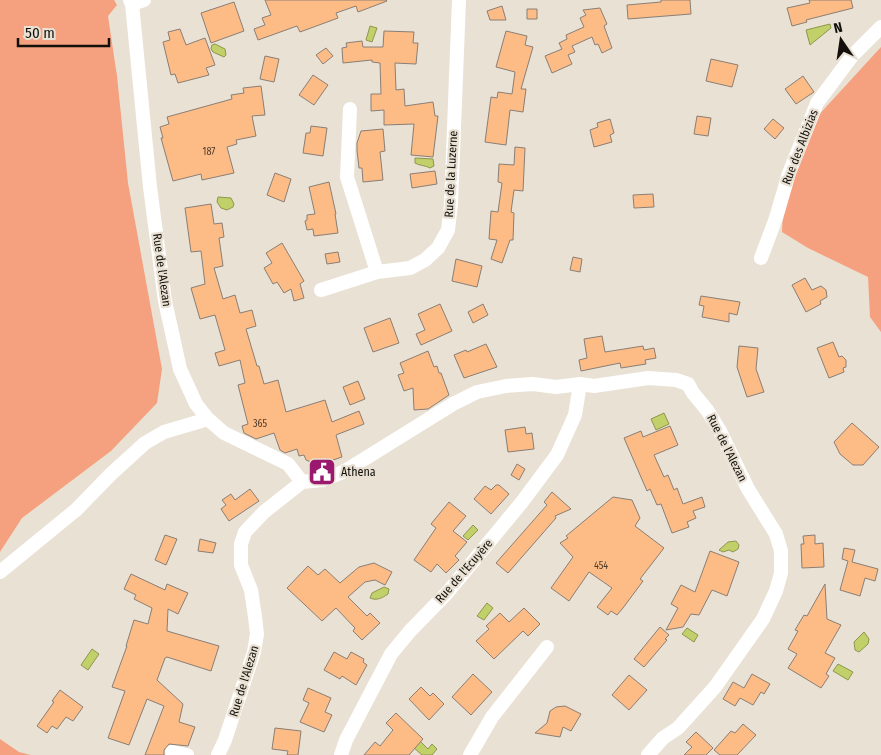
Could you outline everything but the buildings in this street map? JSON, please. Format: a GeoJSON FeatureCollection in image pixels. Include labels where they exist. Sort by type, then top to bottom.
{"type":"FeatureCollection","features":[{"type":"Feature","properties":{"kind":"street","name":"Rue de la Luzerne"},"geometry":{"type":"LineString","coordinates":[[321,290],[377,272],[410,268],[425,260],[438,248],[448,230],[451,204],[458,0]]}},
{"type":"Feature","properties":{"kind":"street","name":"Rue de l'Alezan"},"geometry":{"type":"LineString","coordinates":[[135,1],[150,187],[165,301],[180,369],[196,404],[208,419],[224,433],[288,464],[302,482]]}},
{"type":"Feature","properties":{"kind":"street","name":"Rue des Albizias"},"geometry":{"type":"LineString","coordinates":[[761,258],[776,218],[789,173],[817,103],[852,56],[881,27]]}},
{"type":"Feature","properties":{"kind":"street"},"geometry":{"type":"LineString","coordinates":[[350,109],[347,177],[377,272]]}},
{"type":"Feature","properties":{"kind":"street","name":"Rue de l'Alezan"},"geometry":{"type":"LineString","coordinates":[[218,755],[225,740],[252,660],[257,634],[251,590],[241,565],[241,544],[245,532],[264,512],[302,482],[323,480],[345,471],[453,404],[477,392],[506,386],[533,384],[556,387],[580,384],[594,386],[648,378],[676,380],[688,384],[720,431],[748,489],[776,534],[781,551],[781,573],[776,591],[763,619],[715,686],[678,728],[663,738],[648,755]]}},
{"type":"Feature","properties":{"kind":"street","name":"Rue de l'Ecuyère"},"geometry":{"type":"LineString","coordinates":[[341,755],[346,740],[391,654],[410,631],[447,593],[522,502],[556,454],[575,415],[580,384]]}},
{"type":"Feature","properties":{"kind":"street"},"geometry":{"type":"LineString","coordinates":[[0,572],[77,509],[145,443],[164,432],[208,419]]}},
{"type":"Feature","properties":{"kind":"street"},"geometry":{"type":"LineString","coordinates":[[470,755],[492,717],[547,647]]}},
{"type":"Feature","properties":{"kind":"street"},"geometry":{"type":"LineString","coordinates":[[172,752],[187,755]]}},
{"type":"Feature","properties":{"kind":"shaded area"},"geometry":{"type":"Polygon","coordinates":[[[0,0],[114,0],[117,5],[108,16],[117,76],[128,183],[162,369],[157,403],[111,451],[22,518],[0,552],[0,0]]]}},
{"type":"Feature","properties":{"kind":"shaded area"},"geometry":{"type":"Polygon","coordinates":[[[830,24],[831,28],[810,45],[806,30],[830,24]]]}},
{"type":"Feature","properties":{"kind":"shaded area"},"geometry":{"type":"Polygon","coordinates":[[[370,26],[377,28],[372,42],[366,40],[370,26]]]}},
{"type":"Feature","properties":{"kind":"shaded area"},"geometry":{"type":"Polygon","coordinates":[[[215,44],[225,49],[226,55],[224,57],[213,52],[211,49],[212,45],[215,44]]]}},
{"type":"Feature","properties":{"kind":"shaded area"},"geometry":{"type":"Polygon","coordinates":[[[881,47],[881,332],[870,317],[868,277],[808,248],[782,232],[783,209],[815,119],[881,47]]]}},
{"type":"Feature","properties":{"kind":"shaded area"},"geometry":{"type":"Polygon","coordinates":[[[415,158],[433,159],[434,166],[430,168],[417,164],[415,163],[415,158]]]}},
{"type":"Feature","properties":{"kind":"shaded area"},"geometry":{"type":"Polygon","coordinates":[[[218,197],[231,198],[234,204],[233,207],[227,210],[221,208],[217,202],[218,197]]]}},
{"type":"Feature","properties":{"kind":"shaded area"},"geometry":{"type":"Polygon","coordinates":[[[664,413],[669,424],[656,430],[651,419],[664,413]]]}},
{"type":"Feature","properties":{"kind":"shaded area"},"geometry":{"type":"Polygon","coordinates":[[[473,525],[478,530],[468,540],[463,536],[473,525]]]}},
{"type":"Feature","properties":{"kind":"shaded area"},"geometry":{"type":"Polygon","coordinates":[[[736,541],[739,545],[738,549],[733,552],[719,550],[728,542],[736,541]]]}},
{"type":"Feature","properties":{"kind":"shaded area"},"geometry":{"type":"Polygon","coordinates":[[[384,587],[389,589],[388,594],[379,599],[370,598],[372,593],[384,587]]]}},
{"type":"Feature","properties":{"kind":"shaded area"},"geometry":{"type":"Polygon","coordinates":[[[487,603],[493,608],[484,620],[477,616],[487,603]]]}},
{"type":"Feature","properties":{"kind":"shaded area"},"geometry":{"type":"Polygon","coordinates":[[[687,628],[698,635],[694,642],[682,634],[687,628]]]}},
{"type":"Feature","properties":{"kind":"shaded area"},"geometry":{"type":"Polygon","coordinates":[[[864,632],[869,639],[868,644],[859,652],[855,650],[854,642],[864,632]]]}},
{"type":"Feature","properties":{"kind":"shaded area"},"geometry":{"type":"Polygon","coordinates":[[[92,649],[99,654],[88,670],[81,665],[92,649]]]}},
{"type":"Feature","properties":{"kind":"shaded area"},"geometry":{"type":"Polygon","coordinates":[[[838,664],[853,672],[848,680],[833,671],[838,664]]]}},
{"type":"Feature","properties":{"kind":"shaded area"},"geometry":{"type":"Polygon","coordinates":[[[0,739],[19,752],[31,755],[0,755],[0,739]]]}},
{"type":"Feature","properties":{"kind":"shaded area"},"geometry":{"type":"Polygon","coordinates":[[[419,740],[428,749],[432,744],[437,749],[432,755],[422,755],[413,747],[419,740]]]}},
{"type":"Feature","properties":{"kind":"place","name":"Athena"},"geometry":{"type":"Point","coordinates":[322,472]}}]}
